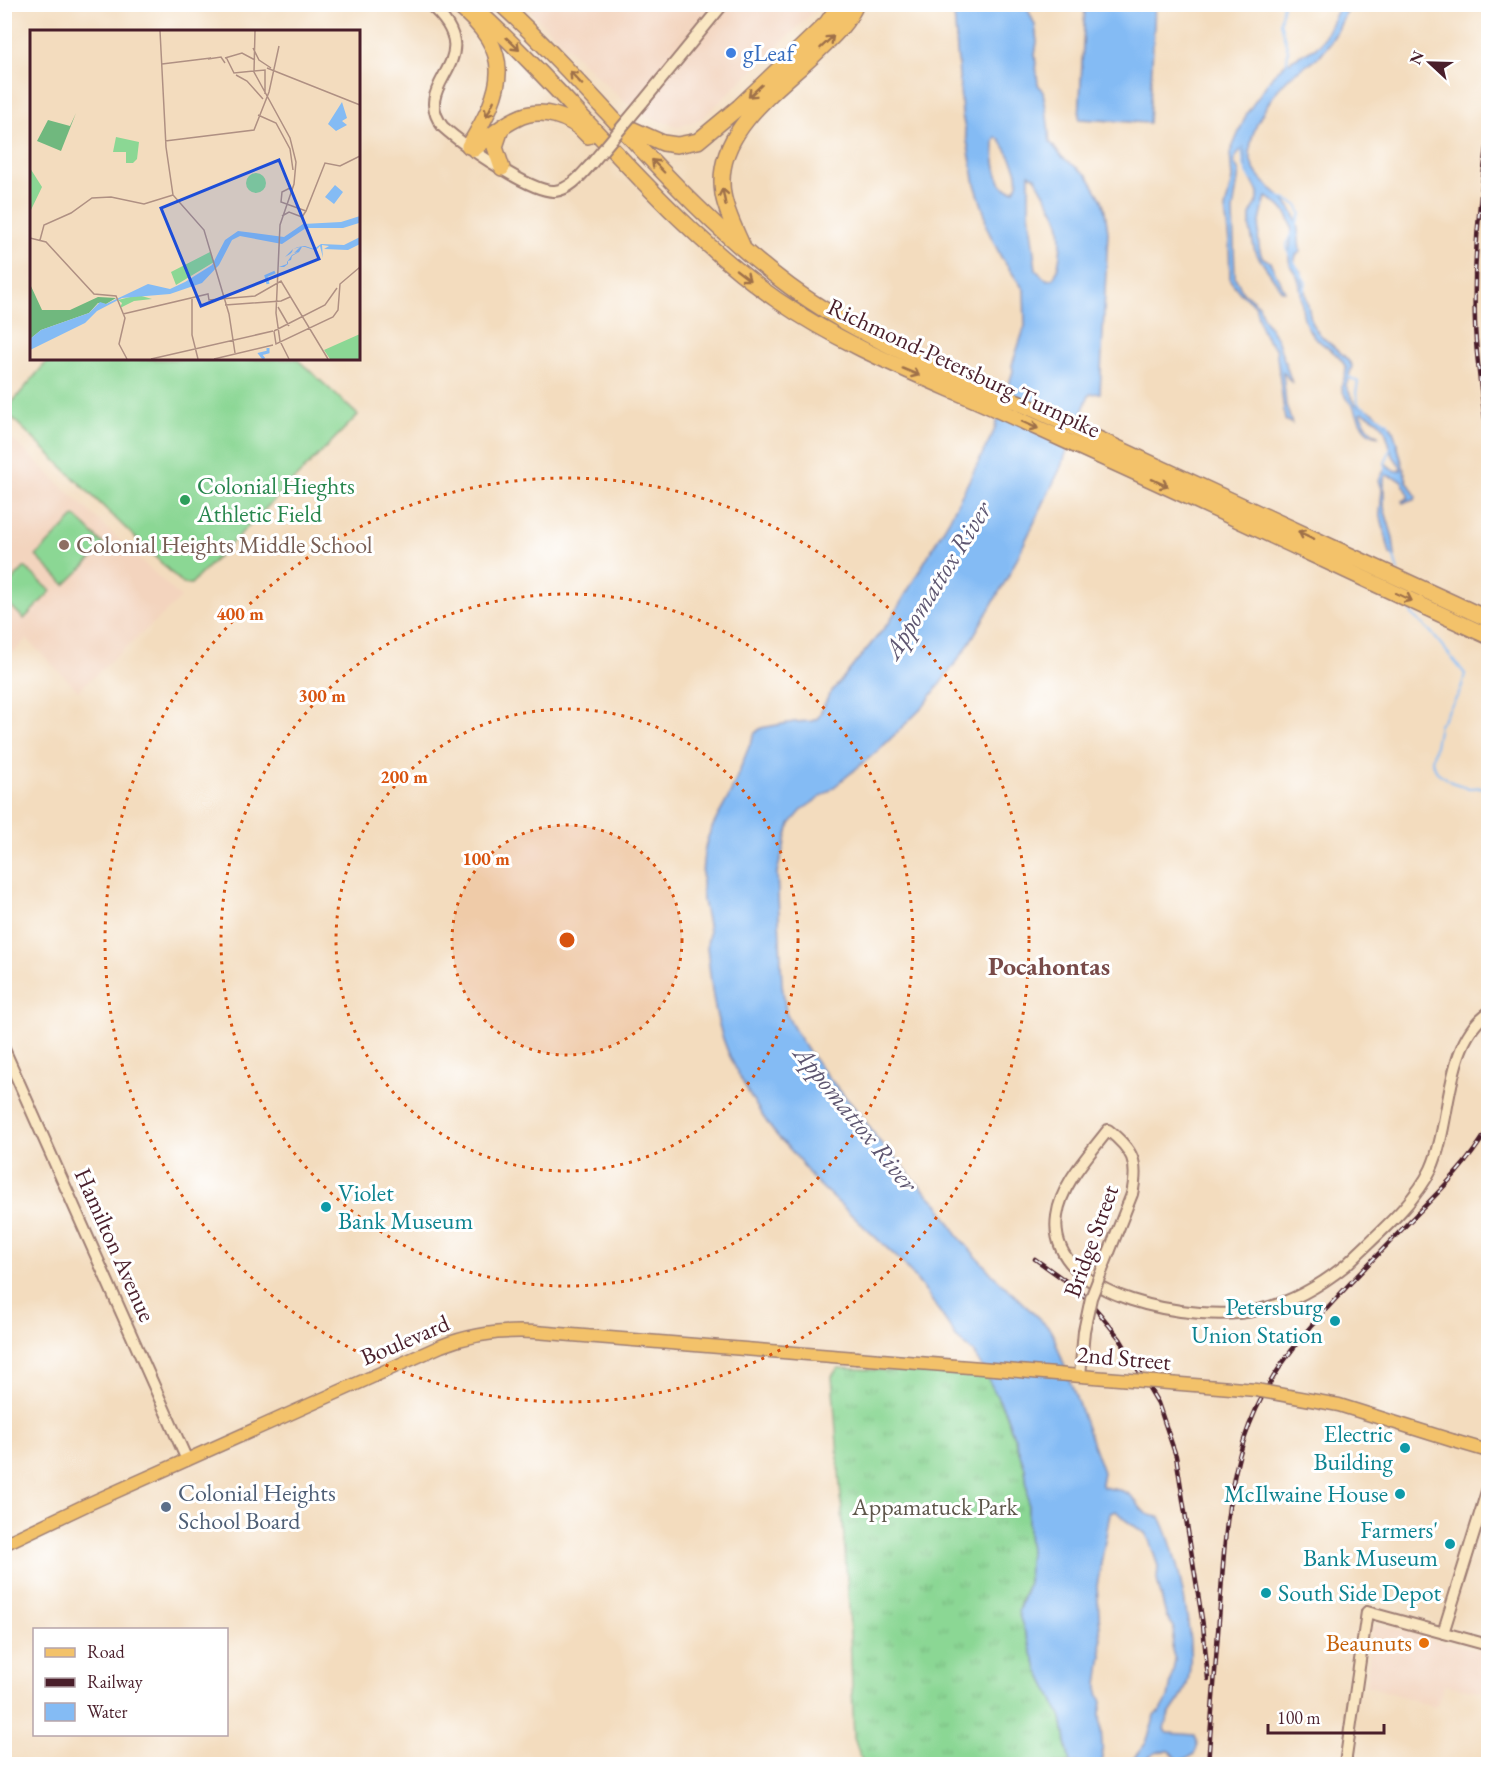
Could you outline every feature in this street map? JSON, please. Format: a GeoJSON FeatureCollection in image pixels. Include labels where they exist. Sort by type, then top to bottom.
{"type":"FeatureCollection","features":[{"type":"Feature","properties":{"kind":"highway"},"geometry":{"type":"LineString","coordinates":[[456,4],[479,24],[487,35],[495,55],[498,72],[493,103],[471,148]]}},
{"type":"Feature","properties":{"kind":"highway","name":"Richmond-Petersburg Turnpike"},"geometry":{"type":"LineString","coordinates":[[470,4],[540,71],[699,237],[778,300],[825,330],[867,352],[1107,459],[1355,566],[1488,619]]}},
{"type":"Feature","properties":{"kind":"highway","name":"Richmond-Petersburg Turnpike"},"geometry":{"type":"LineString","coordinates":[[501,4],[547,48],[696,205],[745,251],[790,287],[848,324],[882,342],[1123,451],[1355,566],[1488,636]]}},
{"type":"Feature","properties":{"kind":"highway"},"geometry":{"type":"LineString","coordinates":[[616,121],[663,143],[677,145],[698,141],[739,107],[827,23],[840,4]]}},
{"type":"Feature","properties":{"kind":"highway"},"geometry":{"type":"LineString","coordinates":[[745,251],[725,206],[722,186],[723,165],[732,139],[751,114],[838,31],[856,4]]}},
{"type":"Feature","properties":{"kind":"highway"},"geometry":{"type":"LineString","coordinates":[[471,148],[522,116],[537,113],[552,114],[581,127],[590,137],[625,162]]}},
{"type":"Feature","properties":{"kind":"highway"},"geometry":{"type":"LineString","coordinates":[[501,129],[495,147],[502,168]]}},
{"type":"Feature","properties":{"kind":"main road","name":"Boulevard"},"geometry":{"type":"LineString","coordinates":[[4,1544],[458,1339],[497,1331],[535,1332],[856,1358]]}},
{"type":"Feature","properties":{"kind":"main road","name":"2nd Street"},"geometry":{"type":"LineString","coordinates":[[856,1358],[1256,1390],[1339,1405],[1488,1451]]}},
{"type":"Feature","properties":{"kind":"street"},"geometry":{"type":"LineString","coordinates":[[429,4],[446,21],[454,34],[455,44],[451,62],[435,95],[435,113],[443,127],[471,148],[533,186],[555,191],[574,183],[592,163],[723,4]]}},
{"type":"Feature","properties":{"kind":"street","name":"Bridge Street"},"geometry":{"type":"LineString","coordinates":[[1080,1376],[1084,1331],[1091,1298],[1132,1194],[1135,1180],[1135,1167],[1131,1154],[1125,1144],[1108,1130],[1064,1193],[1059,1205],[1057,1237],[1065,1256],[1085,1276],[1125,1298],[1155,1308],[1212,1315],[1257,1311],[1289,1300],[1321,1284],[1346,1265],[1418,1190],[1437,1155],[1462,1047],[1474,1026],[1488,1013]]}},
{"type":"Feature","properties":{"kind":"street","name":"Hamilton Avenue"},"geometry":{"type":"LineString","coordinates":[[4,1048],[187,1460]]}},
{"type":"Feature","properties":{"kind":"street"},"geometry":{"type":"LineString","coordinates":[[1443,1633],[1488,1488]]}},
{"type":"Feature","properties":{"kind":"street"},"geometry":{"type":"LineString","coordinates":[[1345,1764],[1367,1612],[1488,1646]]}},
{"type":"Feature","properties":{"kind":"shaded area"},"geometry":{"type":"Polygon","coordinates":[[[523,5],[820,5],[703,118],[680,127],[653,119],[624,102],[523,5]]]}},
{"type":"Feature","properties":{"kind":"shaded area","name":"Colonial Heights Middle School"},"geometry":{"type":"Polygon","coordinates":[[[5,432],[181,598],[78,691],[27,639],[5,660],[5,432]]]}},
{"type":"Feature","properties":{"kind":"shaded area"},"geometry":{"type":"Polygon","coordinates":[[[1379,1624],[1488,1652],[1488,1693],[1444,1685],[1437,1705],[1434,1707],[1366,1685],[1372,1628],[1379,1624]]]}},
{"type":"Feature","properties":{"kind":"green space","name":"Colonial Hieghts Athletic Field"},"geometry":{"type":"Polygon","coordinates":[[[48,360],[298,360],[358,415],[191,584],[183,584],[5,411],[48,360]]]}},
{"type":"Feature","properties":{"kind":"green space"},"geometry":{"type":"Polygon","coordinates":[[[75,516],[105,546],[65,585],[36,556],[75,516]]]}},
{"type":"Feature","properties":{"kind":"green space"},"geometry":{"type":"Polygon","coordinates":[[[25,567],[51,591],[24,619],[5,600],[4,589],[25,567]]]}},
{"type":"Feature","properties":{"kind":"green space","name":"Appamatuck Park"},"geometry":{"type":"Polygon","coordinates":[[[838,1368],[987,1376],[1005,1412],[1025,1468],[1030,1550],[1028,1583],[1019,1607],[1036,1665],[1062,1718],[1070,1764],[863,1764],[854,1738],[849,1607],[832,1376],[838,1368]]]}},
{"type":"Feature","properties":{"kind":"water","name":"Appomattox River"},"geometry":{"type":"Polygon","coordinates":[[[955,5],[1026,5],[1035,25],[1038,84],[1043,92],[1050,142],[1062,157],[1087,175],[1102,200],[1105,211],[1108,232],[1100,393],[1090,394],[1088,397],[1060,469],[1008,577],[967,647],[923,707],[881,748],[828,792],[803,809],[790,824],[777,872],[782,984],[786,1013],[792,1025],[803,1044],[829,1078],[860,1114],[879,1141],[939,1205],[958,1236],[992,1274],[1049,1328],[1103,1472],[1101,1483],[1103,1487],[1127,1493],[1149,1515],[1160,1517],[1167,1532],[1179,1575],[1190,1647],[1187,1684],[1168,1717],[1164,1729],[1168,1733],[1195,1735],[1197,1749],[1195,1753],[1189,1758],[1179,1760],[1170,1751],[1162,1751],[1154,1754],[1142,1764],[1129,1764],[1146,1743],[1155,1716],[1168,1698],[1175,1660],[1172,1650],[1174,1627],[1166,1616],[1157,1580],[1158,1566],[1149,1540],[1145,1533],[1116,1511],[1110,1513],[1097,1586],[1102,1655],[1098,1693],[1102,1702],[1100,1713],[1103,1758],[1101,1764],[1070,1764],[1062,1718],[1036,1665],[1018,1612],[1028,1583],[1030,1550],[1028,1495],[1025,1468],[1005,1411],[973,1352],[955,1337],[926,1292],[904,1264],[811,1177],[763,1117],[744,1084],[722,1037],[710,977],[707,946],[709,932],[702,894],[704,852],[710,831],[731,792],[755,733],[761,728],[812,721],[818,718],[829,695],[890,621],[949,520],[994,431],[1025,326],[1024,290],[1001,257],[986,226],[985,215],[975,184],[962,114],[955,5]],[[996,137],[994,153],[999,180],[1005,188],[1014,190],[1018,178],[1017,171],[1000,140],[996,137]],[[1029,174],[1029,212],[1036,270],[1049,280],[1054,278],[1060,256],[1060,225],[1035,177],[1029,174]]]}},
{"type":"Feature","properties":{"kind":"water"},"geometry":{"type":"Polygon","coordinates":[[[1085,5],[1155,5],[1149,123],[1079,119],[1085,5]]]}},
{"type":"Feature","properties":{"kind":"water"},"geometry":{"type":"Polygon","coordinates":[[[1339,5],[1348,5],[1334,36],[1319,56],[1292,75],[1270,100],[1253,133],[1250,154],[1256,173],[1284,200],[1295,216],[1300,252],[1296,255],[1294,263],[1301,272],[1312,324],[1352,366],[1346,386],[1355,404],[1373,412],[1392,428],[1394,433],[1407,481],[1416,496],[1415,500],[1403,503],[1402,501],[1408,498],[1408,493],[1401,480],[1386,475],[1384,508],[1393,538],[1395,556],[1390,554],[1380,513],[1382,489],[1379,480],[1385,469],[1385,463],[1396,471],[1401,470],[1400,467],[1381,424],[1362,412],[1360,414],[1370,430],[1379,436],[1365,430],[1344,394],[1342,385],[1346,369],[1342,361],[1307,327],[1304,320],[1301,290],[1289,261],[1291,224],[1282,208],[1266,197],[1259,227],[1260,250],[1262,257],[1270,262],[1285,291],[1282,291],[1255,252],[1250,229],[1250,215],[1258,200],[1258,192],[1246,170],[1243,147],[1234,162],[1239,172],[1233,211],[1235,277],[1243,292],[1259,305],[1263,317],[1277,339],[1292,383],[1283,372],[1286,405],[1292,424],[1285,420],[1276,348],[1264,335],[1255,305],[1240,293],[1230,280],[1225,209],[1232,179],[1230,153],[1247,113],[1273,75],[1286,63],[1320,45],[1339,5]]]}},
{"type":"Feature","properties":{"kind":"waterway"},"geometry":{"type":"LineString","coordinates":[[1283,4],[1280,22],[1288,50],[1287,63]]}},
{"type":"Feature","properties":{"kind":"waterway"},"geometry":{"type":"LineString","coordinates":[[1242,145],[1246,171],[1256,183]]}},
{"type":"Feature","properties":{"kind":"waterway"},"geometry":{"type":"LineString","coordinates":[[1279,197],[1297,205],[1301,214],[1295,226]]}},
{"type":"Feature","properties":{"kind":"waterway"},"geometry":{"type":"LineString","coordinates":[[1290,256],[1287,246],[1293,231]]}},
{"type":"Feature","properties":{"kind":"waterway"},"geometry":{"type":"LineString","coordinates":[[1293,260],[1306,283],[1304,290]]}},
{"type":"Feature","properties":{"kind":"waterway"},"geometry":{"type":"LineString","coordinates":[[1347,376],[1358,382],[1356,393],[1358,404],[1388,423],[1389,428]]}},
{"type":"Feature","properties":{"kind":"waterway"},"geometry":{"type":"LineString","coordinates":[[1385,471],[1385,463],[1392,445]]}},
{"type":"Feature","properties":{"kind":"waterway"},"geometry":{"type":"LineString","coordinates":[[1393,554],[1398,571]]}},
{"type":"Feature","properties":{"kind":"waterway"},"geometry":{"type":"LineString","coordinates":[[1409,605],[1412,615],[1430,631],[1465,674],[1460,692],[1439,725],[1432,761],[1437,772],[1451,782],[1469,788],[1488,787]]}},
{"type":"Feature","properties":{"kind":"railway"},"geometry":{"type":"LineString","coordinates":[[1488,141],[1477,231],[1475,277],[1477,352],[1488,441]]}},
{"type":"Feature","properties":{"kind":"railway"},"geometry":{"type":"LineString","coordinates":[[1488,214],[1485,284],[1488,354]]}},
{"type":"Feature","properties":{"kind":"railway"},"geometry":{"type":"LineString","coordinates":[[1208,1764],[1226,1528],[1238,1460],[1248,1428],[1262,1396],[1307,1331],[1344,1289],[1452,1178],[1488,1129]]}},
{"type":"Feature","properties":{"kind":"railway"},"geometry":{"type":"LineString","coordinates":[[1035,1259],[1080,1291],[1100,1314],[1120,1339],[1158,1403],[1176,1456],[1203,1625],[1208,1679]]}},
{"type":"Feature","properties":{"kind":"place","name":"gLeaf"},"geometry":{"type":"Point","coordinates":[731,53]}},
{"type":"Feature","properties":{"kind":"place","name":"Colonial Hieghts Athletic Field"},"geometry":{"type":"Point","coordinates":[185,500]}},
{"type":"Feature","properties":{"kind":"place","name":"Colonial Heights Middle School"},"geometry":{"type":"Point","coordinates":[64,545]}},
{"type":"Feature","properties":{"kind":"place","name":"Violet Bank Museum"},"geometry":{"type":"Point","coordinates":[326,1207]}},
{"type":"Feature","properties":{"kind":"place","name":"Petersburg Union Station"},"geometry":{"type":"Point","coordinates":[1335,1321]}},
{"type":"Feature","properties":{"kind":"place","name":"Electric Building"},"geometry":{"type":"Point","coordinates":[1405,1448]}},
{"type":"Feature","properties":{"kind":"place","name":"McIlwaine House"},"geometry":{"type":"Point","coordinates":[1400,1494]}},
{"type":"Feature","properties":{"kind":"place","name":"Colonial Heights School Board"},"geometry":{"type":"Point","coordinates":[166,1507]}},
{"type":"Feature","properties":{"kind":"place","name":"Farmers' Bank Museum"},"geometry":{"type":"Point","coordinates":[1450,1544]}},
{"type":"Feature","properties":{"kind":"place","name":"South Side Depot"},"geometry":{"type":"Point","coordinates":[1266,1593]}},
{"type":"Feature","properties":{"kind":"place","name":"Beaunuts"},"geometry":{"type":"Point","coordinates":[1424,1643]}},
{"type":"Feature","properties":{"kind":"district","name":"Pocahontas"},"geometry":{"type":"Point","coordinates":[1049,966]}}]}
